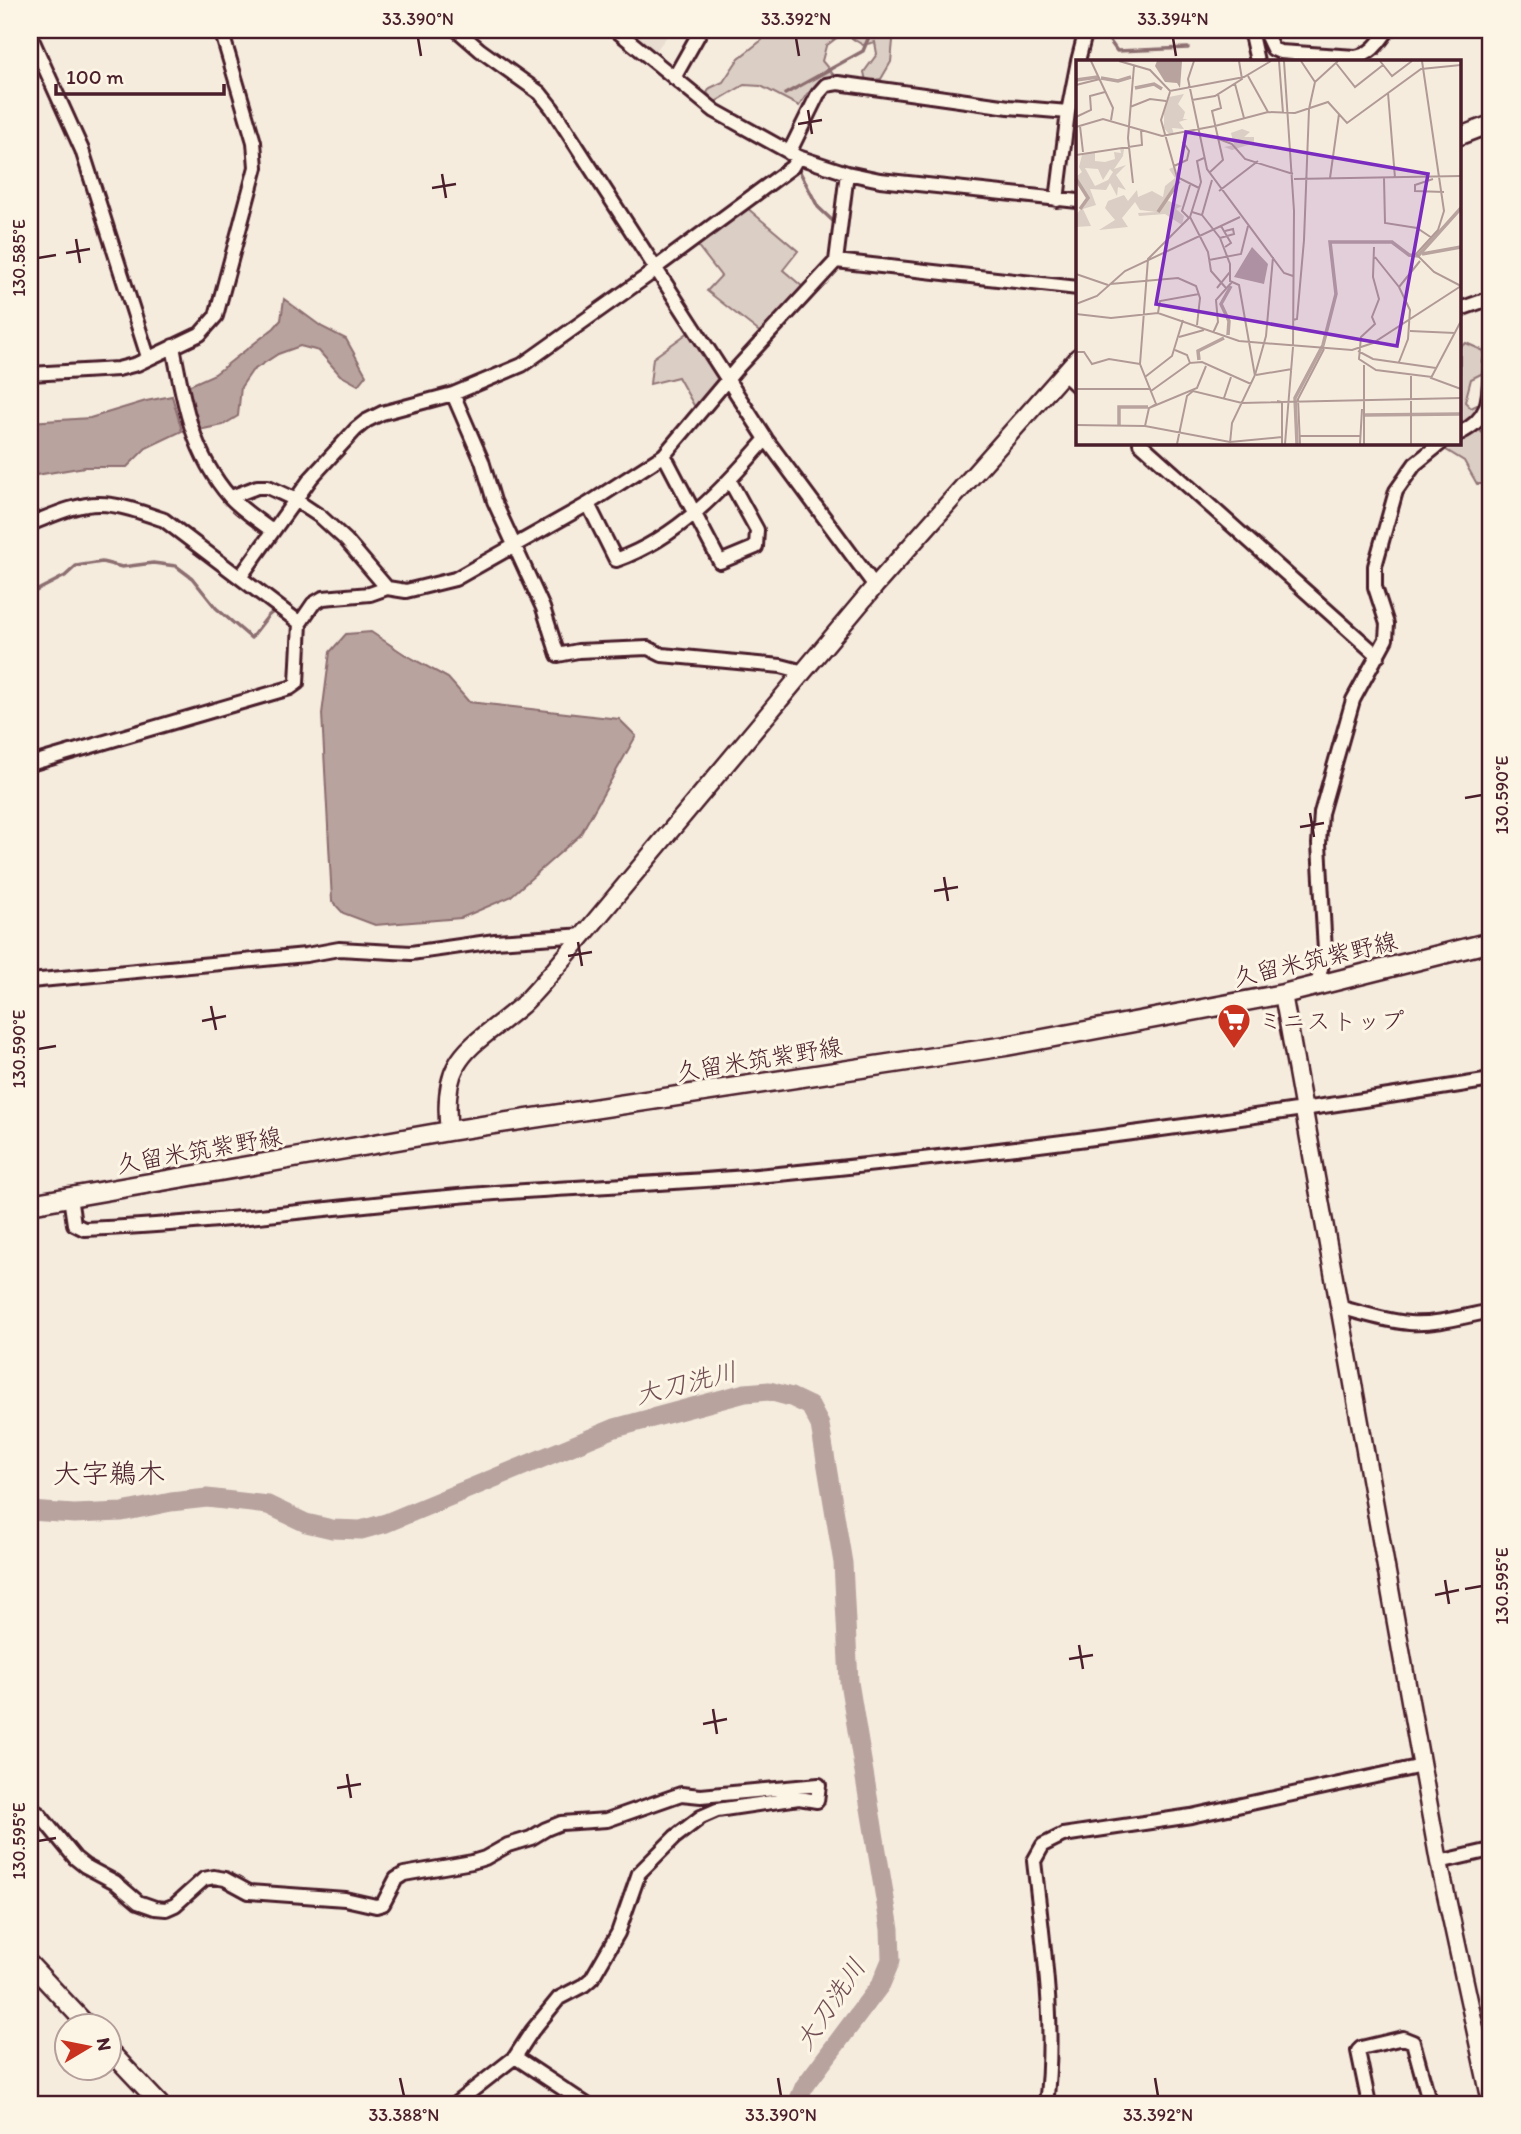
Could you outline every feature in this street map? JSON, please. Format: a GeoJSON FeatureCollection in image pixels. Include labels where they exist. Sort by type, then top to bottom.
{"type":"FeatureCollection","features":[{"type":"Feature","properties":{"kind":"main road","name":"久留米筑紫野線"},"geometry":{"type":"LineString","coordinates":[[30,1204],[449,1131],[1006,1046],[1317,986],[1491,942]]}},
{"type":"Feature","properties":{"kind":"street"},"geometry":{"type":"LineString","coordinates":[[30,374],[118,369],[138,364],[200,334],[216,316],[256,167],[254,142],[221,30]]}},
{"type":"Feature","properties":{"kind":"street"},"geometry":{"type":"LineString","coordinates":[[457,30],[540,93],[552,108],[766,439],[875,586]]}},
{"type":"Feature","properties":{"kind":"street"},"geometry":{"type":"LineString","coordinates":[[616,30],[715,111],[794,155],[847,173],[880,180],[1076,201]]}},
{"type":"Feature","properties":{"kind":"street"},"geometry":{"type":"LineString","coordinates":[[674,78],[701,30]]}},
{"type":"Feature","properties":{"kind":"street"},"geometry":{"type":"LineString","coordinates":[[1078,60],[1086,30]]}},
{"type":"Feature","properties":{"kind":"street"},"geometry":{"type":"LineString","coordinates":[[1250,30],[1257,60]]}},
{"type":"Feature","properties":{"kind":"street"},"geometry":{"type":"LineString","coordinates":[[1264,30],[1273,49],[1280,52],[1356,57],[1364,56],[1373,49],[1388,30]]}},
{"type":"Feature","properties":{"kind":"street"},"geometry":{"type":"LineString","coordinates":[[30,35],[82,150],[148,357]]}},
{"type":"Feature","properties":{"kind":"street"},"geometry":{"type":"LineString","coordinates":[[1056,200],[1076,71]]}},
{"type":"Feature","properties":{"kind":"street"},"geometry":{"type":"LineString","coordinates":[[241,576],[294,499],[366,421],[382,412],[453,394],[522,365],[650,274],[792,167],[794,155],[818,94],[826,85],[838,83],[1009,107],[1068,112]]}},
{"type":"Feature","properties":{"kind":"street"},"geometry":{"type":"LineString","coordinates":[[1462,135],[1491,124]]}},
{"type":"Feature","properties":{"kind":"street"},"geometry":{"type":"LineString","coordinates":[[30,764],[290,688],[297,683],[300,623],[313,604],[323,598],[370,594],[387,588],[406,591],[455,579],[588,504],[664,455],[738,367],[836,261],[847,173]]}},
{"type":"Feature","properties":{"kind":"street"},"geometry":{"type":"LineString","coordinates":[[836,261],[1076,288]]}},
{"type":"Feature","properties":{"kind":"street"},"geometry":{"type":"LineString","coordinates":[[1462,308],[1491,298]]}},
{"type":"Feature","properties":{"kind":"street"},"geometry":{"type":"LineString","coordinates":[[173,346],[185,411],[206,463],[231,497],[272,531]]}},
{"type":"Feature","properties":{"kind":"street"},"geometry":{"type":"LineString","coordinates":[[449,1131],[446,1107],[449,1079],[463,1053],[523,1003],[585,935],[875,586],[1076,359]]}},
{"type":"Feature","properties":{"kind":"street"},"geometry":{"type":"LineString","coordinates":[[1462,432],[1479,420],[1486,410],[1490,395],[1491,362]]}},
{"type":"Feature","properties":{"kind":"street"},"geometry":{"type":"LineString","coordinates":[[1063,373],[1076,385]]}},
{"type":"Feature","properties":{"kind":"street"},"geometry":{"type":"LineString","coordinates":[[453,394],[482,461],[494,501],[543,608],[558,655],[578,651],[648,648],[662,655],[781,666],[804,672]]}},
{"type":"Feature","properties":{"kind":"street"},"geometry":{"type":"LineString","coordinates":[[588,504],[616,560],[637,552],[695,514],[730,481],[766,439]]}},
{"type":"Feature","properties":{"kind":"street"},"geometry":{"type":"LineString","coordinates":[[1141,444],[1378,656]]}},
{"type":"Feature","properties":{"kind":"street"},"geometry":{"type":"LineString","coordinates":[[1317,986],[1325,951],[1319,844],[1321,813],[1353,700],[1386,639],[1387,624],[1375,587],[1375,566],[1396,492],[1415,464],[1440,444]]}},
{"type":"Feature","properties":{"kind":"street"},"geometry":{"type":"LineString","coordinates":[[664,455],[720,562],[756,547],[757,530],[730,481]]}},
{"type":"Feature","properties":{"kind":"street"},"geometry":{"type":"LineString","coordinates":[[231,497],[257,487],[268,488],[294,499],[321,517],[346,540],[387,588]]}},
{"type":"Feature","properties":{"kind":"street"},"geometry":{"type":"LineString","coordinates":[[30,524],[80,506],[100,504],[142,512],[164,520],[300,623]]}},
{"type":"Feature","properties":{"kind":"street"},"geometry":{"type":"LineString","coordinates":[[30,981],[306,955],[339,949],[411,953],[495,941],[585,935]]}},
{"type":"Feature","properties":{"kind":"street"},"geometry":{"type":"LineString","coordinates":[[1283,993],[1439,1863],[1491,2102]]}},
{"type":"Feature","properties":{"kind":"street"},"geometry":{"type":"LineString","coordinates":[[70,1197],[74,1224],[84,1229],[115,1228],[493,1193],[776,1174],[1031,1147],[1214,1120],[1304,1110],[1491,1080]]}},
{"type":"Feature","properties":{"kind":"street"},"geometry":{"type":"LineString","coordinates":[[1339,1307],[1388,1321],[1412,1323],[1491,1311]]}},
{"type":"Feature","properties":{"kind":"street"},"geometry":{"type":"LineString","coordinates":[[1045,2104],[1049,2074],[1050,2015],[1034,1861],[1043,1844],[1063,1835],[1191,1816],[1422,1766]]}},
{"type":"Feature","properties":{"kind":"street"},"geometry":{"type":"LineString","coordinates":[[30,1808],[39,1814],[75,1858],[115,1882],[138,1902],[155,1908],[166,1909],[175,1905],[204,1879],[214,1877],[225,1879],[249,1892],[345,1899],[376,1906],[383,1904],[397,1879],[404,1874],[485,1858],[561,1823],[607,1820],[681,1794],[701,1796],[819,1785],[817,1801],[799,1798],[717,1810],[701,1817],[675,1836],[639,1873],[618,1933],[592,1978],[552,2005],[515,2057],[455,2104]]}},
{"type":"Feature","properties":{"kind":"street"},"geometry":{"type":"LineString","coordinates":[[1439,1863],[1491,1850]]}},
{"type":"Feature","properties":{"kind":"street"},"geometry":{"type":"LineString","coordinates":[[30,1964],[74,2011]]}},
{"type":"Feature","properties":{"kind":"street"},"geometry":{"type":"LineString","coordinates":[[1369,2104],[1358,2051],[1403,2038],[1413,2042],[1430,2104]]}},
{"type":"Feature","properties":{"kind":"street"},"geometry":{"type":"LineString","coordinates":[[515,2057],[586,2104]]}},
{"type":"Feature","properties":{"kind":"street"},"geometry":{"type":"LineString","coordinates":[[122,2064],[160,2104]]}},
{"type":"Feature","properties":{"kind":"shaded area"},"geometry":{"type":"Polygon","coordinates":[[[628,30],[672,30],[654,53],[628,30]]]}},
{"type":"Feature","properties":{"kind":"shaded area"},"geometry":{"type":"Polygon","coordinates":[[[758,30],[894,30],[891,62],[881,79],[866,81],[864,72],[877,54],[875,42],[863,45],[843,33],[826,46],[822,61],[833,74],[807,94],[799,106],[761,86],[744,85],[715,102],[707,93],[710,88],[723,82],[739,58],[762,40],[758,30]]]}},
{"type":"Feature","properties":{"kind":"shaded area"},"geometry":{"type":"Polygon","coordinates":[[[746,207],[798,251],[783,270],[803,287],[762,334],[707,291],[721,276],[697,245],[746,207]]]}},
{"type":"Feature","properties":{"kind":"shaded area"},"geometry":{"type":"Polygon","coordinates":[[[284,299],[322,327],[346,339],[366,375],[358,385],[340,375],[319,351],[300,346],[278,354],[252,371],[241,387],[238,416],[223,425],[198,430],[187,395],[188,386],[215,374],[274,328],[281,320],[284,299]]]}},
{"type":"Feature","properties":{"kind":"shaded area"},"geometry":{"type":"Polygon","coordinates":[[[689,332],[721,380],[696,409],[678,377],[650,384],[653,358],[689,332]]]}},
{"type":"Feature","properties":{"kind":"shaded area"},"geometry":{"type":"Polygon","coordinates":[[[1466,343],[1484,351],[1483,373],[1471,379],[1465,402],[1471,408],[1481,403],[1491,406],[1491,413],[1479,430],[1484,434],[1491,433],[1491,484],[1477,484],[1464,461],[1443,448],[1441,444],[1462,444],[1462,346],[1466,343]]]}},
{"type":"Feature","properties":{"kind":"shaded area"},"geometry":{"type":"Polygon","coordinates":[[[172,396],[182,431],[146,448],[127,467],[85,467],[30,476],[30,422],[90,418],[172,396]]]}},
{"type":"Feature","properties":{"kind":"shaded area"},"geometry":{"type":"Polygon","coordinates":[[[371,632],[448,678],[469,702],[619,719],[636,736],[580,835],[510,897],[461,918],[375,925],[343,913],[332,901],[322,714],[330,652],[346,634],[371,632]]]}},
{"type":"Feature","properties":{"kind":"waterway"},"geometry":{"type":"LineString","coordinates":[[1102,30],[1117,51],[1188,48]]}},
{"type":"Feature","properties":{"kind":"waterway"},"geometry":{"type":"LineString","coordinates":[[785,94],[863,51],[870,34]]}},
{"type":"Feature","properties":{"kind":"waterway"},"geometry":{"type":"LineString","coordinates":[[800,172],[818,207],[836,224]]}},
{"type":"Feature","properties":{"kind":"waterway"},"geometry":{"type":"LineString","coordinates":[[30,594],[65,576],[76,566],[102,562],[122,567],[153,563],[176,566],[192,578],[216,608],[251,638],[273,612]]}},
{"type":"Feature","properties":{"kind":"waterway","name":"大刀洗川"},"geometry":{"type":"LineString","coordinates":[[30,1511],[74,1514],[122,1512],[207,1498],[268,1505],[306,1523],[332,1529],[361,1530],[386,1523],[615,1428],[745,1393],[769,1391],[810,1406],[820,1425],[843,1563],[849,1682],[890,1929],[891,1960],[881,1984],[804,2087],[797,2104]]}},
{"type":"Feature","properties":{"kind":"place","name":"ミニストップ"},"geometry":{"type":"Point","coordinates":[1234,1050]}},
{"type":"Feature","properties":{"kind":"district","name":"大字鵜木"},"geometry":{"type":"Point","coordinates":[109,1473]}}]}
